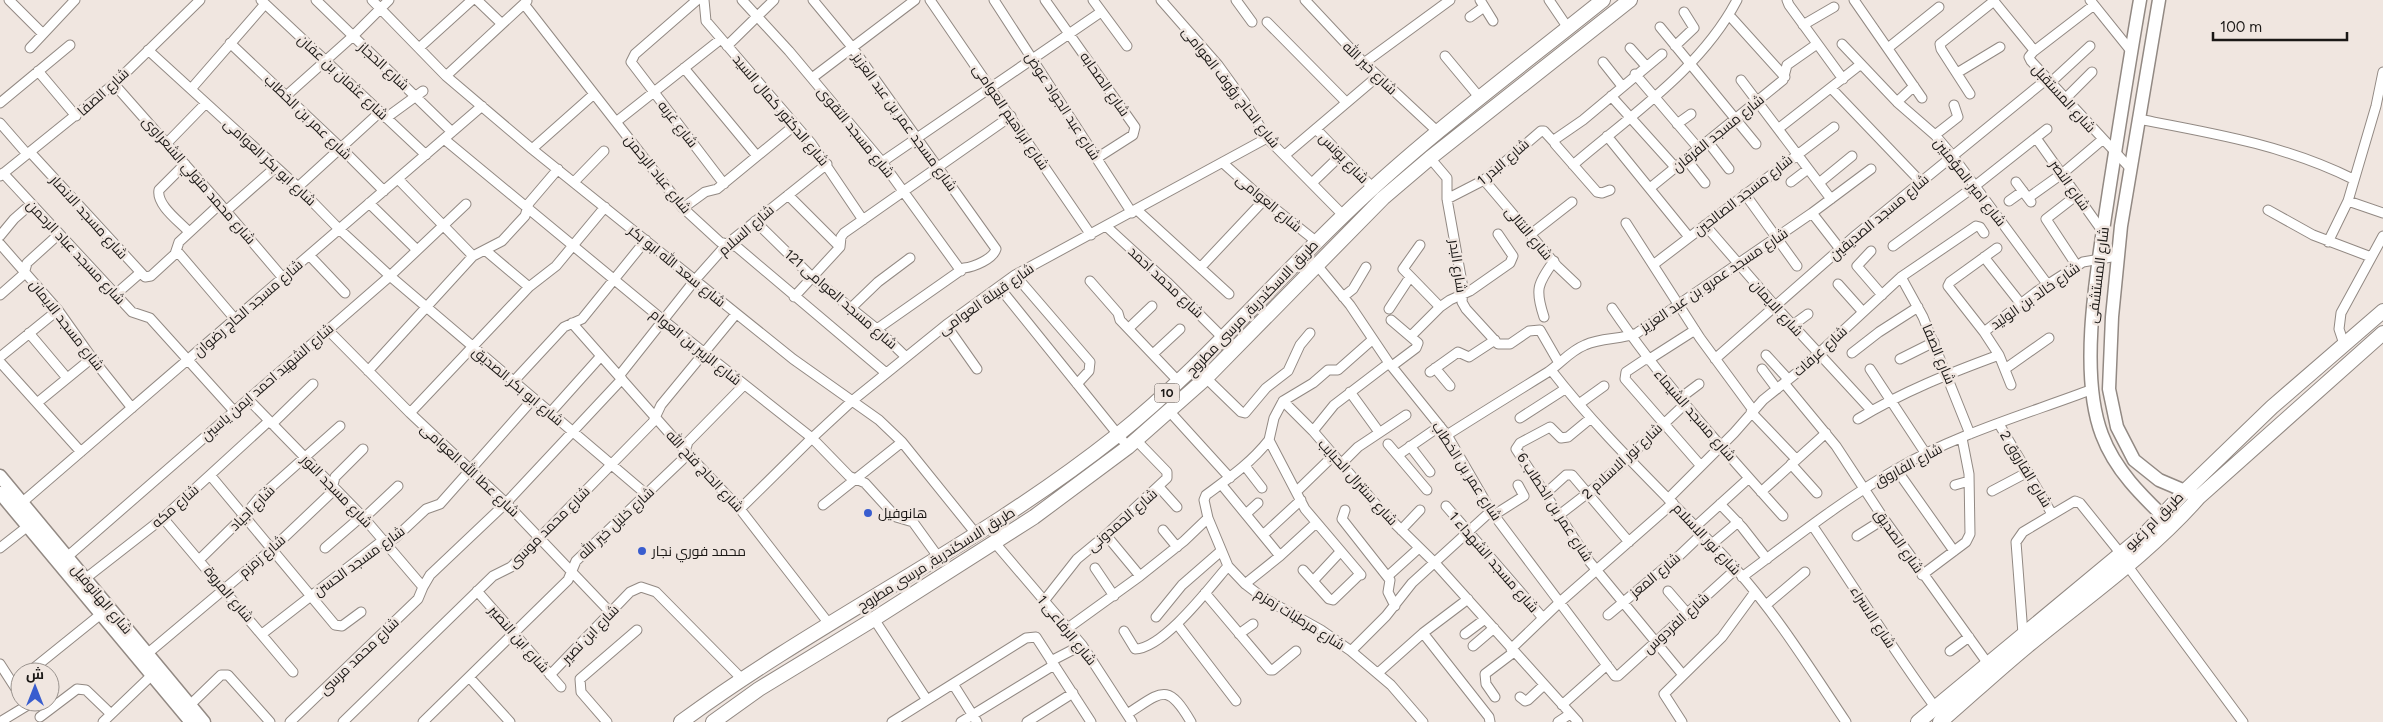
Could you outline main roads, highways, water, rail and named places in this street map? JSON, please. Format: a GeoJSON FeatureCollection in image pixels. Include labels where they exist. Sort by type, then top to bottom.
{"type":"FeatureCollection","features":[{"type":"Feature","properties":{"kind":"main road","name":"طريق الاسكندرية, مرسى مطروح"},"geometry":{"type":"LineString","coordinates":[[681,722],[742,679],[977,535],[1041,492],[1118,435],[1179,382],[1224,339],[1343,215],[1373,188],[1438,132],[1603,0]]}},
{"type":"Feature","properties":{"kind":"main road","name":"طريق الاسكندرية, مرسى مطروح"},"geometry":{"type":"LineString","coordinates":[[715,721],[759,689],[994,543],[1075,488],[1132,444],[1206,378],[1383,198],[1430,158],[1630,0]]}},
{"type":"Feature","properties":{"kind":"main road","name":"طريق ام زغيو"},"geometry":{"type":"LineString","coordinates":[[1918,722],[1935,707],[2025,648],[2079,597],[2120,554],[2163,516],[2186,490],[2272,407],[2383,311]]}},
{"type":"Feature","properties":{"kind":"main road","name":"طريق ام زغيو"},"geometry":{"type":"LineString","coordinates":[[1940,722],[2023,634],[2128,566],[2173,526],[2199,497],[2383,333]]}},
{"type":"Feature","properties":{"kind":"main road"},"geometry":{"type":"LineString","coordinates":[[704,705],[715,721]]}},
{"type":"Feature","properties":{"kind":"place","name":"هانوفيل"},"geometry":{"type":"Point","coordinates":[868,513]}},
{"type":"Feature","properties":{"kind":"place","name":"محمد فوري نجار"},"geometry":{"type":"Point","coordinates":[642,551]}}]}
